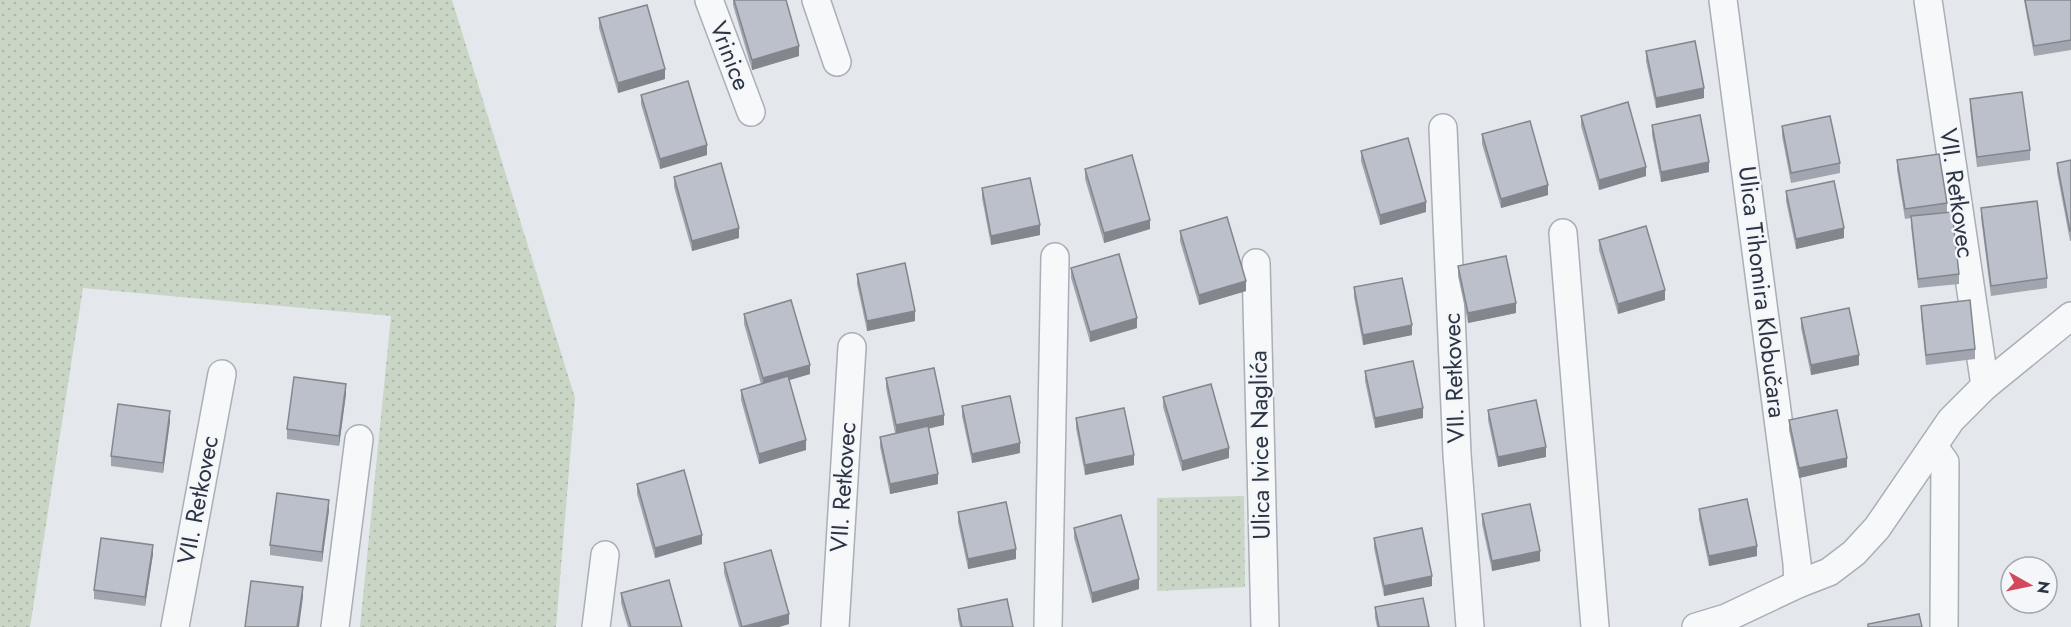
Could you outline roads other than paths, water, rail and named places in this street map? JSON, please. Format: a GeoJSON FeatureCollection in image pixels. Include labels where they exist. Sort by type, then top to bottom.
{"type":"FeatureCollection","features":[{"type":"Feature","properties":{"kind":"street","name":"Vrinice"},"geometry":{"type":"LineString","coordinates":[[709,0],[751,112]]}},
{"type":"Feature","properties":{"kind":"street"},"geometry":{"type":"LineString","coordinates":[[816,0],[837,62]]}},
{"type":"Feature","properties":{"kind":"street","name":"Ulica Tihomira Klobučara"},"geometry":{"type":"LineString","coordinates":[[1723,0],[1798,584]]}},
{"type":"Feature","properties":{"kind":"street","name":"VII. Retkovec"},"geometry":{"type":"LineString","coordinates":[[1928,0],[1985,386]]}},
{"type":"Feature","properties":{"kind":"street","name":"VII. Retkovec"},"geometry":{"type":"LineString","coordinates":[[1443,128],[1457,454],[1470,627]]}},
{"type":"Feature","properties":{"kind":"street"},"geometry":{"type":"LineString","coordinates":[[1563,233],[1595,627]]}},
{"type":"Feature","properties":{"kind":"street"},"geometry":{"type":"LineString","coordinates":[[1048,627],[1055,257]]}},
{"type":"Feature","properties":{"kind":"street","name":"Ulica Ivice Naglića"},"geometry":{"type":"LineString","coordinates":[[1256,263],[1265,627]]}},
{"type":"Feature","properties":{"kind":"street"},"geometry":{"type":"LineString","coordinates":[[1696,627],[1727,623],[1798,584],[1829,572],[1854,553],[1877,528],[1951,420],[1985,386],[2071,316]]}},
{"type":"Feature","properties":{"kind":"street","name":"VII. Retkovec"},"geometry":{"type":"LineString","coordinates":[[835,627],[852,347]]}},
{"type":"Feature","properties":{"kind":"street","name":"VII. Retkovec"},"geometry":{"type":"LineString","coordinates":[[175,627],[222,374]]}},
{"type":"Feature","properties":{"kind":"street"},"geometry":{"type":"LineString","coordinates":[[334,627],[359,439]]}},
{"type":"Feature","properties":{"kind":"street"},"geometry":{"type":"LineString","coordinates":[[1934,447],[1945,462],[1944,627]]}},
{"type":"Feature","properties":{"kind":"street"},"geometry":{"type":"LineString","coordinates":[[596,627],[605,555]]}}]}
